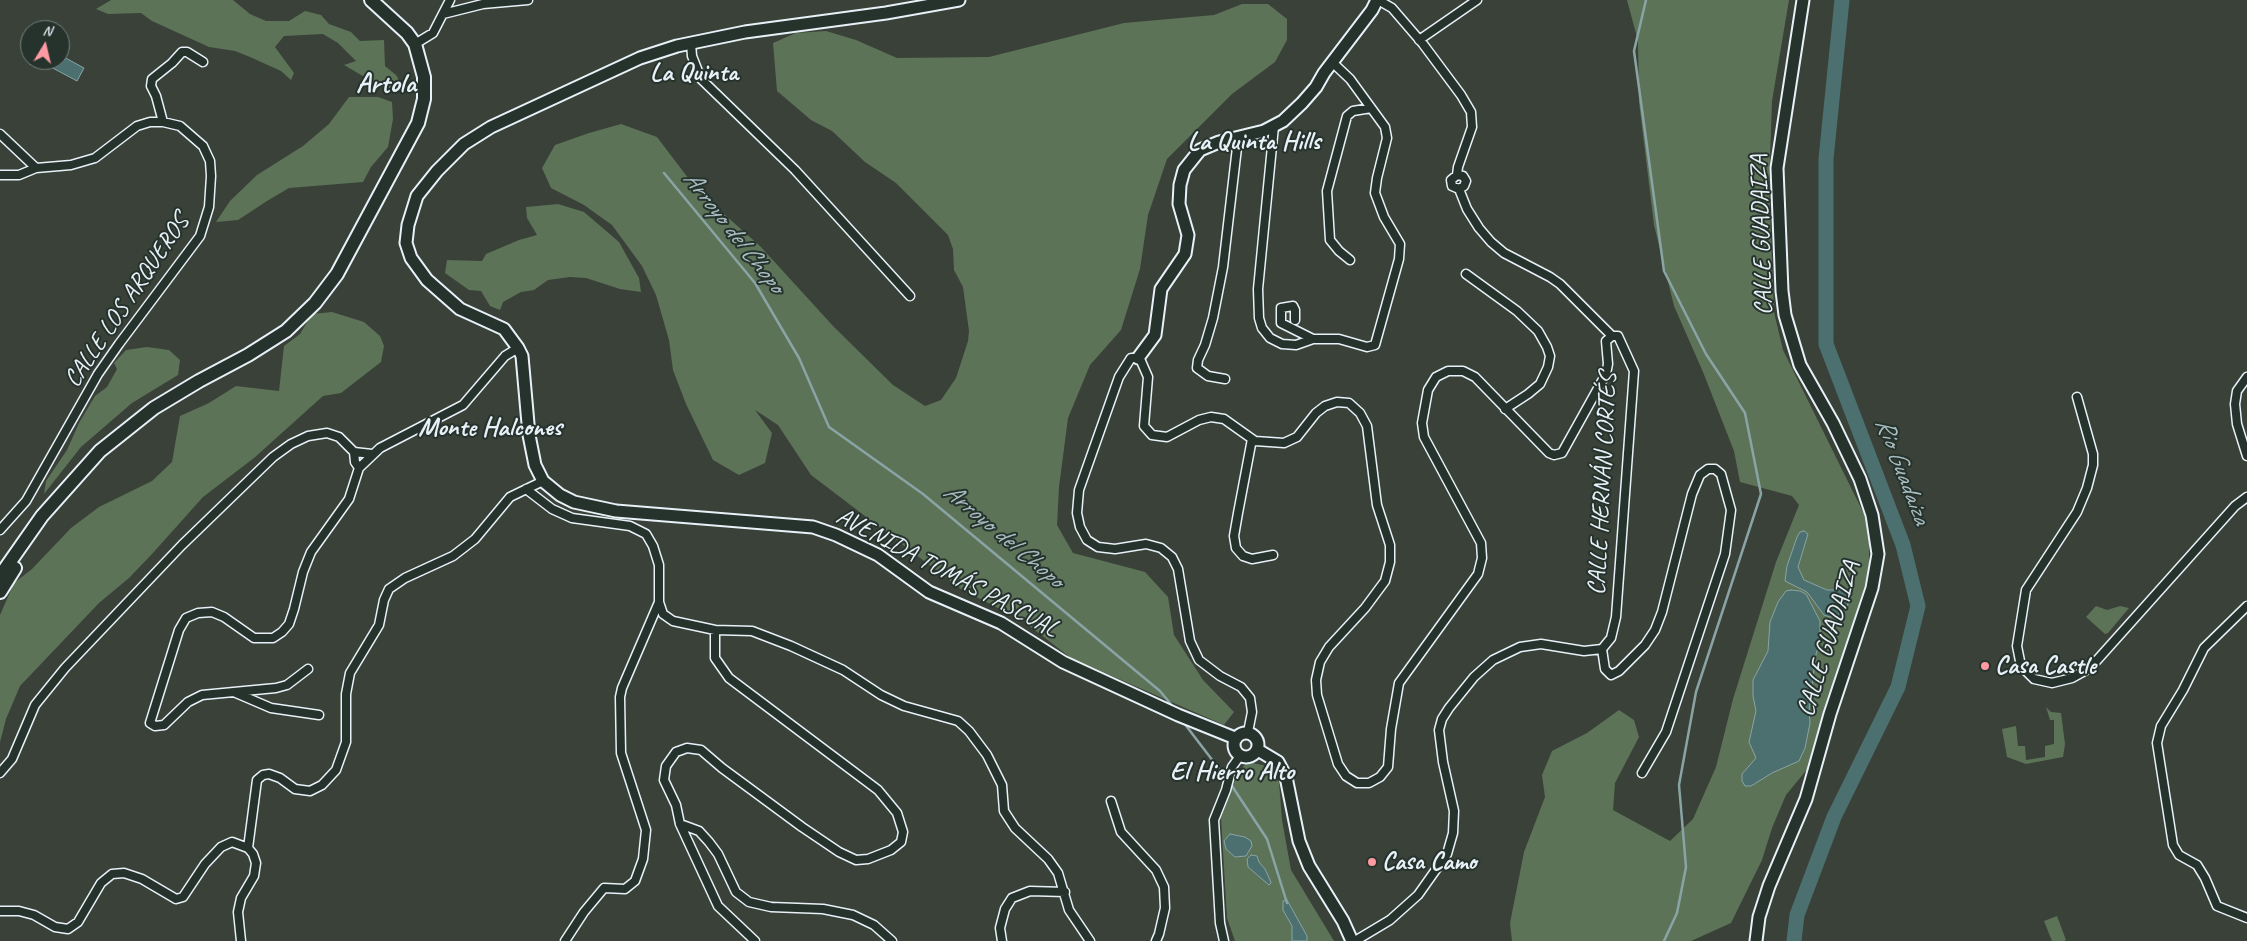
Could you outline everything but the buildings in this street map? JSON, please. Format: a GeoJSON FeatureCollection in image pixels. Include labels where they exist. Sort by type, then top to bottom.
{"type":"FeatureCollection","features":[{"type":"Feature","properties":{"kind":"main road"},"geometry":{"type":"LineString","coordinates":[[0,592],[5,572],[42,516],[100,451],[154,408],[248,355],[286,331],[316,303],[337,274],[418,123],[424,99],[424,77],[415,44],[407,33],[371,0]]}},
{"type":"Feature","properties":{"kind":"street"},"geometry":{"type":"LineString","coordinates":[[415,44],[433,33],[450,0]]}},
{"type":"Feature","properties":{"kind":"street"},"geometry":{"type":"LineString","coordinates":[[443,14],[483,4],[528,0]]}},
{"type":"Feature","properties":{"kind":"street"},"geometry":{"type":"LineString","coordinates":[[248,848],[257,780],[263,775],[269,774],[280,778],[295,789],[310,791],[322,785],[336,770],[346,742],[346,694],[350,673],[379,625],[384,600],[389,589],[405,578],[453,556],[475,538],[510,497],[543,481],[534,457],[522,356],[518,348],[504,329],[460,309],[427,280],[411,258],[406,243],[408,225],[417,196],[437,171],[464,144],[491,127],[640,58],[691,43],[745,32],[886,13],[960,0]]}},
{"type":"Feature","properties":{"kind":"street"},"geometry":{"type":"LineString","coordinates":[[1248,732],[1252,712],[1250,698],[1242,687],[1220,676],[1199,660],[1190,641],[1178,569],[1172,557],[1161,548],[1146,544],[1115,549],[1098,546],[1087,540],[1080,527],[1077,513],[1079,490],[1119,377],[1131,358],[1138,358],[1155,335],[1161,289],[1185,254],[1188,235],[1179,204],[1180,185],[1184,170],[1200,150],[1219,142],[1238,139],[1264,131],[1274,126],[1302,103],[1372,10],[1377,0],[1392,8],[1419,40],[1461,95],[1470,112],[1472,127],[1457,174],[1463,176],[1466,181],[1464,186],[1459,189],[1471,215],[1491,242],[1504,253],[1560,284],[1612,336]]}},
{"type":"Feature","properties":{"kind":"street"},"geometry":{"type":"LineString","coordinates":[[1419,40],[1477,0]]}},
{"type":"Feature","properties":{"kind":"street","name":"CALLE GUADAIZA"},"geometry":{"type":"LineString","coordinates":[[1756,941],[1759,917],[1769,886],[1806,799],[1830,714],[1872,588],[1878,554],[1872,515],[1860,479],[1833,423],[1800,365],[1785,315],[1782,291],[1777,168],[1803,0]]}},
{"type":"Feature","properties":{"kind":"street"},"geometry":{"type":"LineString","coordinates":[[691,43],[692,56],[701,79],[795,170],[910,296]]}},
{"type":"Feature","properties":{"kind":"street"},"geometry":{"type":"LineString","coordinates":[[163,122],[156,96],[150,86],[152,79],[182,52],[187,52],[203,62]]}},
{"type":"Feature","properties":{"kind":"street"},"geometry":{"type":"LineString","coordinates":[[1274,126],[1258,289],[1259,318],[1262,328],[1270,338],[1282,344],[1296,345],[1313,339],[1339,339],[1367,347],[1375,344],[1399,259],[1400,244],[1384,217],[1375,193],[1387,138],[1385,127],[1350,79],[1332,62]]}},
{"type":"Feature","properties":{"kind":"street"},"geometry":{"type":"LineString","coordinates":[[1350,260],[1330,240],[1327,192],[1347,116],[1353,111],[1371,108]]}},
{"type":"Feature","properties":{"kind":"street","name":"CALLE LOS ARQUEROS"},"geometry":{"type":"LineString","coordinates":[[0,175],[19,175],[36,168],[71,165],[95,158],[137,126],[150,122],[163,122],[180,126],[192,134],[203,146],[210,161],[210,193],[206,220],[200,236],[98,374],[26,501],[0,530]]}},
{"type":"Feature","properties":{"kind":"street"},"geometry":{"type":"LineString","coordinates":[[0,134],[36,168]]}},
{"type":"Feature","properties":{"kind":"street"},"geometry":{"type":"LineString","coordinates":[[1225,379],[1208,376],[1197,368],[1213,318],[1221,275],[1238,139]]}},
{"type":"Feature","properties":{"kind":"street"},"geometry":{"type":"LineString","coordinates":[[1466,274],[1517,311],[1538,331],[1548,347],[1550,356],[1548,367],[1540,384],[1505,409]]}},
{"type":"Feature","properties":{"kind":"street"},"geometry":{"type":"LineString","coordinates":[[1295,320],[1293,306],[1281,308],[1281,323],[1313,339]]}},
{"type":"Feature","properties":{"kind":"street","name":"CALLE HERNÁN CORTÉS"},"geometry":{"type":"LineString","coordinates":[[1138,358],[1148,377],[1144,426],[1152,435],[1167,437],[1199,420],[1211,417],[1224,419],[1255,441],[1284,444],[1297,437],[1316,413],[1325,406],[1336,402],[1349,403],[1360,414],[1367,426],[1377,505],[1390,545],[1390,562],[1385,581],[1365,608],[1330,647],[1320,662],[1316,680],[1317,695],[1338,764],[1346,776],[1357,783],[1369,783],[1380,777],[1388,767],[1391,729],[1399,683],[1478,574],[1482,558],[1481,543],[1424,437],[1422,423],[1428,390],[1436,377],[1448,371],[1463,371],[1475,377],[1549,453],[1554,455],[1562,453],[1606,374],[1608,364],[1606,341],[1612,336],[1618,336],[1634,371],[1616,617],[1611,638],[1602,649]]}},
{"type":"Feature","properties":{"kind":"street"},"geometry":{"type":"LineString","coordinates":[[308,670],[287,685],[236,693],[219,692],[202,695],[188,702],[164,724],[155,726],[150,723],[180,630],[186,618],[198,613],[212,612],[224,617],[254,638],[273,638],[282,632],[289,624],[303,572],[311,552],[349,499],[359,468],[372,454],[463,405],[505,356],[518,348]]}},
{"type":"Feature","properties":{"kind":"street"},"geometry":{"type":"LineString","coordinates":[[2247,378],[2237,391],[2235,404],[2237,424],[2247,456]]}},
{"type":"Feature","properties":{"kind":"street"},"geometry":{"type":"LineString","coordinates":[[2077,397],[2093,454],[2093,465],[2077,512],[2026,590],[2017,646],[2021,666],[2034,679],[2052,683],[2072,678],[2090,668],[2235,506],[2247,497]]}},
{"type":"Feature","properties":{"kind":"street"},"geometry":{"type":"LineString","coordinates":[[0,774],[12,759],[35,705],[64,668],[182,545],[273,457],[291,444],[308,436],[327,433],[339,437],[354,452],[372,454]]}},
{"type":"Feature","properties":{"kind":"street"},"geometry":{"type":"LineString","coordinates":[[1252,439],[1234,536],[1236,548],[1243,556],[1252,559],[1273,555]]}},
{"type":"Feature","properties":{"kind":"street"},"geometry":{"type":"LineString","coordinates":[[354,452],[355,462],[359,468]]}},
{"type":"Feature","properties":{"kind":"street"},"geometry":{"type":"LineString","coordinates":[[1258,750],[1278,762],[1286,777],[1299,841],[1309,866],[1353,941],[1390,920],[1418,895],[1447,854],[1453,833],[1454,811],[1443,762],[1439,730],[1442,719],[1449,708],[1474,677],[1493,660],[1520,647],[1541,644],[1584,651],[1602,649],[1605,669],[1611,675],[1619,671],[1645,645],[1655,630],[1662,612],[1692,494],[1700,476],[1708,469],[1715,469],[1721,474],[1731,510],[1725,554],[1666,732],[1642,773]]}},
{"type":"Feature","properties":{"kind":"street","name":"AVENIDA TOMÁS PASCUAL"},"geometry":{"type":"LineString","coordinates":[[543,481],[560,495],[574,502],[616,511],[813,527],[836,535],[878,555],[928,592],[1000,623],[1063,662],[1178,715],[1235,738]]}},
{"type":"Feature","properties":{"kind":"street"},"geometry":{"type":"LineString","coordinates":[[526,489],[552,509],[572,518],[630,526],[646,534],[653,546],[659,566],[659,602],[663,614],[673,621],[715,630],[752,631],[791,646],[842,670],[882,695],[904,706],[958,721],[969,731],[987,755],[1002,785],[1004,811],[1011,822],[1048,859],[1058,873],[1070,910],[1090,941]]}},
{"type":"Feature","properties":{"kind":"street"},"geometry":{"type":"LineString","coordinates":[[0,583],[5,572]]}},
{"type":"Feature","properties":{"kind":"street"},"geometry":{"type":"LineString","coordinates":[[565,941],[584,912],[604,888],[625,889],[635,881],[643,860],[646,830],[621,753],[620,697],[622,688],[659,602]]}},
{"type":"Feature","properties":{"kind":"street"},"geometry":{"type":"LineString","coordinates":[[2247,606],[2204,648],[2161,726],[2158,743],[2174,845],[2179,855],[2197,864],[2206,878],[2217,906],[2247,918]]}},
{"type":"Feature","properties":{"kind":"street"},"geometry":{"type":"LineString","coordinates":[[715,630],[715,658],[729,678],[878,790],[897,813],[902,825],[901,842],[891,850],[868,859],[856,860],[839,852],[802,827],[722,768],[701,750],[687,748],[676,752],[666,766],[664,780],[676,805],[680,824],[718,906],[755,941]]}},
{"type":"Feature","properties":{"kind":"street"},"geometry":{"type":"LineString","coordinates":[[236,693],[271,708],[320,715]]}},
{"type":"Feature","properties":{"kind":"street"},"geometry":{"type":"LineString","coordinates":[[1248,732],[1255,736],[1259,742],[1258,750],[1253,756],[1246,758],[1240,756],[1233,748],[1235,738],[1240,733],[1248,732]]}},
{"type":"Feature","properties":{"kind":"street"},"geometry":{"type":"LineString","coordinates":[[1224,941],[1220,922],[1214,820],[1226,790],[1232,767],[1240,756]]}},
{"type":"Feature","properties":{"kind":"street"},"geometry":{"type":"LineString","coordinates":[[1111,802],[1121,832],[1156,870],[1164,888],[1164,908],[1156,941]]}},
{"type":"Feature","properties":{"kind":"street"},"geometry":{"type":"LineString","coordinates":[[680,824],[699,831],[709,842],[718,854],[736,892],[749,902],[771,907],[823,909],[853,915],[874,924],[892,941]]}},
{"type":"Feature","properties":{"kind":"street"},"geometry":{"type":"LineString","coordinates":[[0,918],[3,911],[19,911],[34,915],[56,927],[68,929],[78,922],[101,883],[112,874],[124,873],[142,879],[162,893],[176,899],[183,897],[205,864],[221,846],[232,842],[248,848],[253,854],[256,863],[254,876],[241,898],[238,912],[241,941]]}},
{"type":"Feature","properties":{"kind":"street"},"geometry":{"type":"LineString","coordinates":[[1002,941],[1000,928],[1005,909],[1012,898],[1030,891],[1065,892]]}},
{"type":"Feature","properties":{"kind":"green space"},"geometry":{"type":"Polygon","coordinates":[[[111,0],[233,0],[250,14],[266,21],[289,21],[305,11],[321,15],[329,24],[351,32],[360,41],[384,40],[385,66],[396,75],[404,88],[385,89],[344,65],[356,61],[338,43],[323,34],[284,36],[275,47],[294,73],[291,80],[281,71],[250,57],[235,51],[209,47],[152,21],[141,13],[108,14],[96,9],[111,0]]]}},
{"type":"Feature","properties":{"kind":"green space"},"geometry":{"type":"Polygon","coordinates":[[[1627,0],[1789,0],[1772,101],[1769,189],[1774,312],[1783,350],[1864,514],[1869,543],[1869,572],[1809,767],[1786,795],[1772,828],[1762,860],[1731,923],[1691,941],[1512,941],[1510,923],[1524,852],[1545,797],[1542,775],[1552,751],[1587,733],[1619,710],[1634,720],[1639,737],[1615,783],[1613,810],[1670,841],[1693,819],[1716,767],[1733,699],[1776,562],[1799,505],[1792,496],[1740,482],[1734,451],[1703,372],[1674,306],[1654,225],[1639,102],[1638,41],[1627,0]]]}},
{"type":"Feature","properties":{"kind":"green space"},"geometry":{"type":"Polygon","coordinates":[[[1242,4],[1268,4],[1287,19],[1287,40],[1275,62],[1232,94],[1167,159],[1148,215],[1140,269],[1121,330],[1090,365],[1068,418],[1059,487],[1057,525],[1073,553],[1145,572],[1168,597],[1174,635],[1203,680],[1234,712],[1224,725],[1071,658],[1023,621],[961,589],[811,475],[778,425],[755,410],[772,433],[765,463],[739,475],[713,460],[686,404],[673,370],[669,340],[656,295],[642,266],[612,225],[584,205],[551,188],[542,168],[555,145],[621,124],[657,137],[698,191],[760,246],[834,327],[893,385],[925,406],[941,400],[956,378],[968,341],[969,331],[963,287],[954,270],[953,249],[948,235],[896,183],[865,162],[832,131],[811,120],[777,91],[773,43],[796,33],[826,31],[856,40],[897,58],[989,57],[1124,23],[1214,15],[1242,4]]]}},
{"type":"Feature","properties":{"kind":"green space"},"geometry":{"type":"Polygon","coordinates":[[[349,97],[378,97],[392,102],[393,119],[388,147],[371,167],[363,182],[289,188],[238,220],[216,222],[230,201],[257,175],[303,146],[329,124],[349,97]]]}},
{"type":"Feature","properties":{"kind":"green space"},"geometry":{"type":"Polygon","coordinates":[[[558,204],[584,212],[619,242],[639,278],[641,292],[620,289],[586,278],[570,277],[548,280],[534,290],[521,292],[503,302],[500,310],[490,306],[481,291],[469,290],[445,273],[447,260],[482,261],[486,254],[519,240],[537,235],[527,218],[526,207],[558,204]]]}},
{"type":"Feature","properties":{"kind":"green space"},"geometry":{"type":"Polygon","coordinates":[[[332,312],[364,322],[380,336],[384,346],[381,362],[341,393],[323,396],[254,458],[203,497],[129,578],[99,603],[20,686],[6,719],[0,742],[0,615],[14,583],[32,569],[71,528],[99,507],[152,481],[172,462],[180,416],[209,403],[236,386],[279,391],[284,346],[300,334],[312,314],[332,312]]]}},
{"type":"Feature","properties":{"kind":"green space"},"geometry":{"type":"Polygon","coordinates":[[[147,347],[169,350],[180,360],[178,375],[132,403],[81,447],[44,494],[46,481],[67,450],[79,423],[95,396],[107,387],[117,369],[114,363],[126,350],[147,347]]]}},
{"type":"Feature","properties":{"kind":"green space"},"geometry":{"type":"Polygon","coordinates":[[[2096,606],[2107,610],[2120,606],[2129,608],[2108,633],[2105,634],[2086,617],[2096,606]]]}},
{"type":"Feature","properties":{"kind":"green space"},"geometry":{"type":"Polygon","coordinates":[[[2046,707],[2051,712],[2061,713],[2065,744],[2063,757],[2026,764],[2007,757],[2002,729],[2016,726],[2018,746],[2025,746],[2026,760],[2045,757],[2045,746],[2054,744],[2054,720],[2050,720],[2046,707]]]}},
{"type":"Feature","properties":{"kind":"green space"},"geometry":{"type":"Polygon","coordinates":[[[1247,762],[1263,765],[1279,782],[1282,820],[1291,870],[1334,941],[1235,941],[1227,918],[1221,818],[1237,774],[1247,762]]]}},
{"type":"Feature","properties":{"kind":"green space"},"geometry":{"type":"Polygon","coordinates":[[[2057,916],[2066,940],[2064,941],[2052,941],[2044,921],[2057,916]]]}},
{"type":"Feature","properties":{"kind":"water"},"geometry":{"type":"Polygon","coordinates":[[[70,60],[84,68],[77,81],[56,70],[70,70],[70,60]]]}},
{"type":"Feature","properties":{"kind":"water"},"geometry":{"type":"Polygon","coordinates":[[[1804,531],[1808,534],[1798,567],[1804,580],[1827,590],[1846,590],[1850,593],[1851,597],[1847,606],[1841,613],[1834,616],[1824,615],[1807,592],[1785,581],[1787,566],[1797,537],[1800,532],[1804,531]]]}},
{"type":"Feature","properties":{"kind":"water"},"geometry":{"type":"Polygon","coordinates":[[[1791,590],[1806,594],[1820,621],[1820,642],[1816,654],[1809,710],[1810,723],[1805,748],[1799,761],[1772,773],[1751,786],[1745,786],[1742,781],[1742,774],[1756,758],[1749,742],[1756,711],[1753,696],[1753,680],[1768,651],[1770,622],[1778,602],[1786,591],[1791,590]]]}},
{"type":"Feature","properties":{"kind":"water"},"geometry":{"type":"Polygon","coordinates":[[[1230,834],[1245,837],[1251,841],[1252,846],[1246,856],[1235,857],[1226,849],[1224,841],[1230,834]]]}},
{"type":"Feature","properties":{"kind":"water"},"geometry":{"type":"Polygon","coordinates":[[[1251,855],[1257,856],[1265,869],[1271,883],[1269,885],[1248,867],[1247,859],[1251,855]]]}},
{"type":"Feature","properties":{"kind":"water"},"geometry":{"type":"Polygon","coordinates":[[[1287,900],[1307,936],[1307,941],[1292,941],[1292,926],[1283,910],[1283,901],[1287,900]]]}},
{"type":"Feature","properties":{"kind":"waterway"},"geometry":{"type":"LineString","coordinates":[[1646,0],[1634,51],[1664,271],[1706,354],[1745,413],[1761,494],[1696,692],[1679,785],[1686,867],[1677,913],[1664,941]]}},
{"type":"Feature","properties":{"kind":"waterway","name":"Rio Guadaiza"},"geometry":{"type":"LineString","coordinates":[[1794,941],[1797,915],[1834,817],[1898,687],[1918,606],[1903,545],[1826,344],[1826,159],[1842,0]]}},
{"type":"Feature","properties":{"kind":"waterway","name":"Arroyo del Chopo"},"geometry":{"type":"LineString","coordinates":[[664,173],[755,283],[799,358],[829,427],[923,494],[1160,691],[1174,708]]}},
{"type":"Feature","properties":{"kind":"waterway","name":"Arroyo del Chopo"},"geometry":{"type":"LineString","coordinates":[[1184,723],[1226,778]]}},
{"type":"Feature","properties":{"kind":"waterway","name":"Arroyo del Chopo"},"geometry":{"type":"LineString","coordinates":[[1230,783],[1267,839],[1287,903]]}},
{"type":"Feature","properties":{"kind":"place","name":"Casa Castle"},"geometry":{"type":"Point","coordinates":[1985,666]}},
{"type":"Feature","properties":{"kind":"place","name":"Casa Camo"},"geometry":{"type":"Point","coordinates":[1372,862]}},
{"type":"Feature","properties":{"kind":"district","name":"La Quinta"},"geometry":{"type":"Point","coordinates":[694,73]}},
{"type":"Feature","properties":{"kind":"district","name":"Artola"},"geometry":{"type":"Point","coordinates":[386,85]}},
{"type":"Feature","properties":{"kind":"district","name":"La Quinta Hills"},"geometry":{"type":"Point","coordinates":[1254,142]}},
{"type":"Feature","properties":{"kind":"district","name":"Monte Halcones"},"geometry":{"type":"Point","coordinates":[490,428]}},
{"type":"Feature","properties":{"kind":"district","name":"El Hierro Alto"},"geometry":{"type":"Point","coordinates":[1232,772]}}]}
